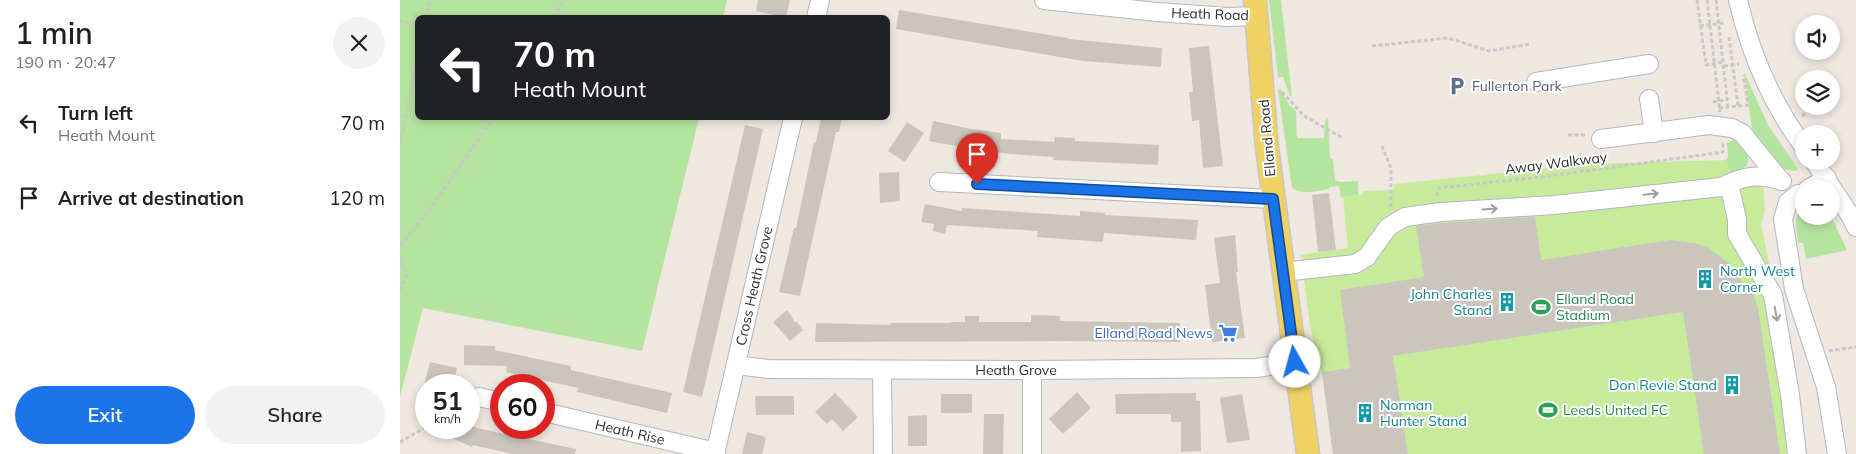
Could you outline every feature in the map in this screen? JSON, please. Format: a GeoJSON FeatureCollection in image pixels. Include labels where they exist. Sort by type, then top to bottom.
{"type":"FeatureCollection","features":[{"type":"Feature","properties":{"kind":"main road","name":"Elland Road"},"geometry":{"type":"LineString","coordinates":[[1255,8],[1273,199],[1308,454]]}},
{"type":"Feature","properties":{"kind":"street"},"geometry":{"type":"LineString","coordinates":[[817,15],[820,0]]}},
{"type":"Feature","properties":{"kind":"street","name":"Heath Road"},"geometry":{"type":"LineString","coordinates":[[1044,0],[1157,12],[1228,17],[1255,8]]}},
{"type":"Feature","properties":{"kind":"street"},"geometry":{"type":"LineString","coordinates":[[1738,0],[1753,48],[1774,99],[1795,133]]}},
{"type":"Feature","properties":{"kind":"street"},"geometry":{"type":"LineString","coordinates":[[1536,82],[1649,64]]}},
{"type":"Feature","properties":{"kind":"street"},"geometry":{"type":"LineString","coordinates":[[1649,99],[1654,133]]}},
{"type":"Feature","properties":{"kind":"street","name":"Cross Heath Grove"},"geometry":{"type":"LineString","coordinates":[[716,453],[793,120]]}},
{"type":"Feature","properties":{"kind":"street"},"geometry":{"type":"LineString","coordinates":[[1601,139],[1709,126],[1722,134],[1732,128],[1742,133],[1781,181]]}},
{"type":"Feature","properties":{"kind":"street"},"geometry":{"type":"LineString","coordinates":[[1820,170],[1856,227]]}},
{"type":"Feature","properties":{"kind":"street"},"geometry":{"type":"LineString","coordinates":[[1721,187],[1742,177],[1760,176],[1781,181],[1795,187]]}},
{"type":"Feature","properties":{"kind":"street"},"geometry":{"type":"LineString","coordinates":[[1822,180],[1826,178]]}},
{"type":"Feature","properties":{"kind":"street"},"geometry":{"type":"LineString","coordinates":[[939,182],[1273,199]]}},
{"type":"Feature","properties":{"kind":"street"},"geometry":{"type":"LineString","coordinates":[[1283,272],[1355,264],[1367,257],[1388,227],[1405,217],[1441,212],[1554,205],[1728,187],[1737,220],[1737,234],[1773,295],[1790,395],[1797,454]]}},
{"type":"Feature","properties":{"kind":"street"},"geometry":{"type":"LineString","coordinates":[[1795,197],[1788,202],[1783,219],[1794,289],[1826,387],[1837,454]]}},
{"type":"Feature","properties":{"kind":"street","name":"Heath Grove"},"geometry":{"type":"LineString","coordinates":[[736,365],[768,368],[882,370],[1032,370],[1256,368],[1295,362]]}},
{"type":"Feature","properties":{"kind":"street"},"geometry":{"type":"LineString","coordinates":[[882,370],[883,454]]}},
{"type":"Feature","properties":{"kind":"street"},"geometry":{"type":"LineString","coordinates":[[1032,370],[1032,454]]}},
{"type":"Feature","properties":{"kind":"street","name":"Heath Rise"},"geometry":{"type":"LineString","coordinates":[[555,415],[716,453]]}},
{"type":"Feature","properties":{"kind":"path"},"geometry":{"type":"LineString","coordinates":[[427,15],[430,0]]}},
{"type":"Feature","properties":{"kind":"path"},"geometry":{"type":"LineString","coordinates":[[556,15],[563,0]]}},
{"type":"Feature","properties":{"kind":"path"},"geometry":{"type":"LineString","coordinates":[[1697,0],[1706,64],[1739,64]]}},
{"type":"Feature","properties":{"kind":"path"},"geometry":{"type":"LineString","coordinates":[[1706,0],[1722,134]]}},
{"type":"Feature","properties":{"kind":"path"},"geometry":{"type":"LineString","coordinates":[[1716,0],[1728,107]]}},
{"type":"Feature","properties":{"kind":"path"},"geometry":{"type":"LineString","coordinates":[[400,21],[415,24]]}},
{"type":"Feature","properties":{"kind":"path"},"geometry":{"type":"LineString","coordinates":[[1700,26],[1724,23]]}},
{"type":"Feature","properties":{"kind":"path"},"geometry":{"type":"LineString","coordinates":[[1729,34],[1738,106]]}},
{"type":"Feature","properties":{"kind":"path"},"geometry":{"type":"LineString","coordinates":[[1372,46],[1448,38],[1489,51],[1531,44]]}},
{"type":"Feature","properties":{"kind":"path"},"geometry":{"type":"LineString","coordinates":[[400,144],[415,71]]}},
{"type":"Feature","properties":{"kind":"path"},"geometry":{"type":"LineString","coordinates":[[1714,108],[1748,105],[1743,72]]}},
{"type":"Feature","properties":{"kind":"path"},"geometry":{"type":"LineString","coordinates":[[1713,102],[1727,100]]}},
{"type":"Feature","properties":{"kind":"path"},"geometry":{"type":"LineString","coordinates":[[1800,118],[1804,115]]}},
{"type":"Feature","properties":{"kind":"path"},"geometry":{"type":"LineString","coordinates":[[1304,116],[1343,138]]}},
{"type":"Feature","properties":{"kind":"path"},"geometry":{"type":"LineString","coordinates":[[400,246],[430,208],[492,120]]}},
{"type":"Feature","properties":{"kind":"path","name":"Away Walkway"},"geometry":{"type":"LineString","coordinates":[[1413,216],[1422,199],[1437,196],[1439,188],[1550,176],[1723,152],[1722,134]]}},
{"type":"Feature","properties":{"kind":"path"},"geometry":{"type":"LineString","coordinates":[[1382,146],[1390,168],[1390,202]]}},
{"type":"Feature","properties":{"kind":"path"},"geometry":{"type":"LineString","coordinates":[[400,256],[406,276],[400,290]]}},
{"type":"Feature","properties":{"kind":"path"},"geometry":{"type":"LineString","coordinates":[[1815,352],[1856,347]]}},
{"type":"Feature","properties":{"kind":"path"},"geometry":{"type":"LineString","coordinates":[[400,442],[415,433]]}},
{"type":"Feature","properties":{"kind":"green space"},"geometry":{"type":"Polygon","coordinates":[[[400,0],[727,0],[723,15],[415,15],[415,120],[699,120],[642,351],[423,308],[400,397],[400,0]]]}},
{"type":"Feature","properties":{"kind":"green space"},"geometry":{"type":"Polygon","coordinates":[[[1269,0],[1281,0],[1292,97],[1283,77],[1278,77],[1269,0]]]}},
{"type":"Feature","properties":{"kind":"green space"},"geometry":{"type":"Polygon","coordinates":[[[1744,72],[1768,125],[1795,165],[1796,170],[1795,171],[1783,169],[1752,129],[1744,72]]]}},
{"type":"Feature","properties":{"kind":"green space"},"geometry":{"type":"Polygon","coordinates":[[[1280,88],[1289,105],[1296,111],[1297,138],[1324,138],[1325,121],[1328,118],[1330,158],[1333,159],[1335,180],[1340,182],[1358,181],[1358,195],[1341,197],[1339,186],[1310,192],[1292,188],[1278,90],[1280,88]]]}},
{"type":"Feature","properties":{"kind":"green space"},"geometry":{"type":"Polygon","coordinates":[[[1737,138],[1745,150],[1748,160],[1744,167],[1730,172],[1726,160],[1728,156],[1727,143],[1737,138]]]}},
{"type":"Feature","properties":{"kind":"green space","name":"Elland Road Stadium"},"geometry":{"type":"Polygon","coordinates":[[[1726,160],[1730,172],[1741,170],[1763,181],[1765,211],[1761,224],[1768,258],[1796,454],[1333,454],[1322,372],[1310,327],[1301,255],[1348,248],[1343,196],[1363,195],[1363,191],[1393,190],[1394,184],[1590,164],[1726,160]]]}},
{"type":"Feature","properties":{"kind":"green space"},"geometry":{"type":"Polygon","coordinates":[[[1796,225],[1835,225],[1847,250],[1806,259],[1803,243],[1798,243],[1796,225]]]}},
{"type":"Feature","properties":{"kind":"building"},"geometry":{"type":"Polygon","coordinates":[[[758,0],[790,0],[787,15],[773,15],[756,11],[758,0]]]}},
{"type":"Feature","properties":{"kind":"building"},"geometry":{"type":"Polygon","coordinates":[[[899,10],[1068,39],[1162,48],[1161,67],[1083,61],[896,29],[899,10]]]}},
{"type":"Feature","properties":{"kind":"building"},"geometry":{"type":"Polygon","coordinates":[[[1209,46],[1223,166],[1203,168],[1199,120],[1192,121],[1189,92],[1193,92],[1189,48],[1209,46]]]}},
{"type":"Feature","properties":{"kind":"building"},"geometry":{"type":"Polygon","coordinates":[[[821,120],[842,120],[839,132],[836,132],[800,296],[779,292],[794,228],[796,228],[814,142],[816,142],[821,120]]]}},
{"type":"Feature","properties":{"kind":"building"},"geometry":{"type":"Polygon","coordinates":[[[933,121],[1001,133],[1001,139],[1054,142],[1055,137],[1075,138],[1075,141],[1159,145],[1158,165],[1053,160],[1054,157],[1009,154],[944,144],[929,141],[933,121]]]}},
{"type":"Feature","properties":{"kind":"building"},"geometry":{"type":"Polygon","coordinates":[[[907,122],[924,133],[905,162],[888,151],[907,122]]]}},
{"type":"Feature","properties":{"kind":"building"},"geometry":{"type":"Polygon","coordinates":[[[745,125],[763,129],[702,397],[683,392],[745,125]]]}},
{"type":"Feature","properties":{"kind":"building"},"geometry":{"type":"Polygon","coordinates":[[[899,172],[900,201],[880,203],[879,173],[899,172]]]}},
{"type":"Feature","properties":{"kind":"building"},"geometry":{"type":"Polygon","coordinates":[[[1329,193],[1336,250],[1318,252],[1312,195],[1329,193]]]}},
{"type":"Feature","properties":{"kind":"building"},"geometry":{"type":"Polygon","coordinates":[[[925,204],[962,211],[962,208],[1080,216],[1080,211],[1105,213],[1105,215],[1198,220],[1196,240],[1104,233],[1103,242],[1037,237],[1038,231],[947,225],[945,234],[933,231],[934,224],[921,222],[925,204]]]}},
{"type":"Feature","properties":{"kind":"building"},"geometry":{"type":"Polygon","coordinates":[[[1535,217],[1541,260],[1670,240],[1696,243],[1708,248],[1729,263],[1745,286],[1750,283],[1758,308],[1780,454],[1704,454],[1683,312],[1393,356],[1408,454],[1333,454],[1322,372],[1350,368],[1340,290],[1424,277],[1416,226],[1535,217]]]}},
{"type":"Feature","properties":{"kind":"building"},"geometry":{"type":"Polygon","coordinates":[[[1235,235],[1238,272],[1236,272],[1245,338],[1212,342],[1205,285],[1220,283],[1214,238],[1235,235]]]}},
{"type":"Feature","properties":{"kind":"building"},"geometry":{"type":"Polygon","coordinates":[[[787,310],[794,322],[797,322],[803,330],[790,341],[773,322],[787,310]]]}},
{"type":"Feature","properties":{"kind":"building"},"geometry":{"type":"Polygon","coordinates":[[[1031,315],[1060,316],[1060,321],[1180,323],[1180,342],[815,342],[816,323],[891,325],[891,323],[951,323],[965,322],[965,316],[979,316],[979,322],[1031,322],[1031,315]]]}},
{"type":"Feature","properties":{"kind":"building"},"geometry":{"type":"Polygon","coordinates":[[[464,345],[495,346],[495,350],[571,366],[571,370],[672,393],[667,413],[577,392],[578,388],[555,383],[555,374],[515,374],[506,372],[507,366],[464,365],[464,345]]]}},
{"type":"Feature","properties":{"kind":"building"},"geometry":{"type":"Polygon","coordinates":[[[430,362],[457,368],[456,374],[427,374],[430,362]]]}},
{"type":"Feature","properties":{"kind":"building"},"geometry":{"type":"Polygon","coordinates":[[[1077,392],[1091,408],[1063,434],[1049,419],[1077,392]]]}},
{"type":"Feature","properties":{"kind":"building"},"geometry":{"type":"Polygon","coordinates":[[[835,393],[858,417],[843,431],[832,419],[827,424],[815,412],[835,393]]]}},
{"type":"Feature","properties":{"kind":"building"},"geometry":{"type":"Polygon","coordinates":[[[1196,393],[1196,401],[1200,401],[1201,451],[1181,452],[1181,422],[1171,422],[1171,414],[1116,414],[1115,394],[1196,393]]]}},
{"type":"Feature","properties":{"kind":"building"},"geometry":{"type":"Polygon","coordinates":[[[941,394],[972,394],[972,413],[941,413],[941,394]]]}},
{"type":"Feature","properties":{"kind":"building"},"geometry":{"type":"Polygon","coordinates":[[[1242,394],[1250,440],[1227,443],[1220,398],[1242,394]]]}},
{"type":"Feature","properties":{"kind":"building"},"geometry":{"type":"Polygon","coordinates":[[[755,396],[794,396],[794,415],[756,415],[755,396]]]}},
{"type":"Feature","properties":{"kind":"building"},"geometry":{"type":"Polygon","coordinates":[[[984,414],[1004,414],[1003,454],[983,454],[984,414]]]}},
{"type":"Feature","properties":{"kind":"building"},"geometry":{"type":"Polygon","coordinates":[[[927,415],[927,446],[908,446],[908,416],[927,415]]]}},
{"type":"Feature","properties":{"kind":"building"},"geometry":{"type":"Polygon","coordinates":[[[480,429],[490,431],[490,439],[529,439],[576,449],[575,454],[512,454],[473,445],[472,447],[454,439],[480,439],[480,429]]]}},
{"type":"Feature","properties":{"kind":"building"},"geometry":{"type":"Polygon","coordinates":[[[747,432],[766,437],[762,454],[742,454],[747,432]]]}},
{"type":"Feature","properties":{"kind":"place","name":"Fullerton Park"},"geometry":{"type":"Point","coordinates":[1457,86]}},
{"type":"Feature","properties":{"kind":"place","name":"North West Corner"},"geometry":{"type":"Point","coordinates":[1705,279]}},
{"type":"Feature","properties":{"kind":"place","name":"John Charles Stand"},"geometry":{"type":"Point","coordinates":[1507,302]}},
{"type":"Feature","properties":{"kind":"place","name":"Elland Road Stadium"},"geometry":{"type":"Point","coordinates":[1541,307]}},
{"type":"Feature","properties":{"kind":"place","name":"Elland Road News"},"geometry":{"type":"Point","coordinates":[1228,333]}},
{"type":"Feature","properties":{"kind":"place","name":"Don Revie Stand"},"geometry":{"type":"Point","coordinates":[1732,385]}},
{"type":"Feature","properties":{"kind":"place","name":"Leeds United FC"},"geometry":{"type":"Point","coordinates":[1548,410]}},
{"type":"Feature","properties":{"kind":"place","name":"Norman Hunter Stand"},"geometry":{"type":"Point","coordinates":[1365,413]}},
{"type":"Feature","properties":{"kind":"route"},"geometry":{"type":"LineString","coordinates":[[977,184],[1273,199],[1295,362]]}}]}
